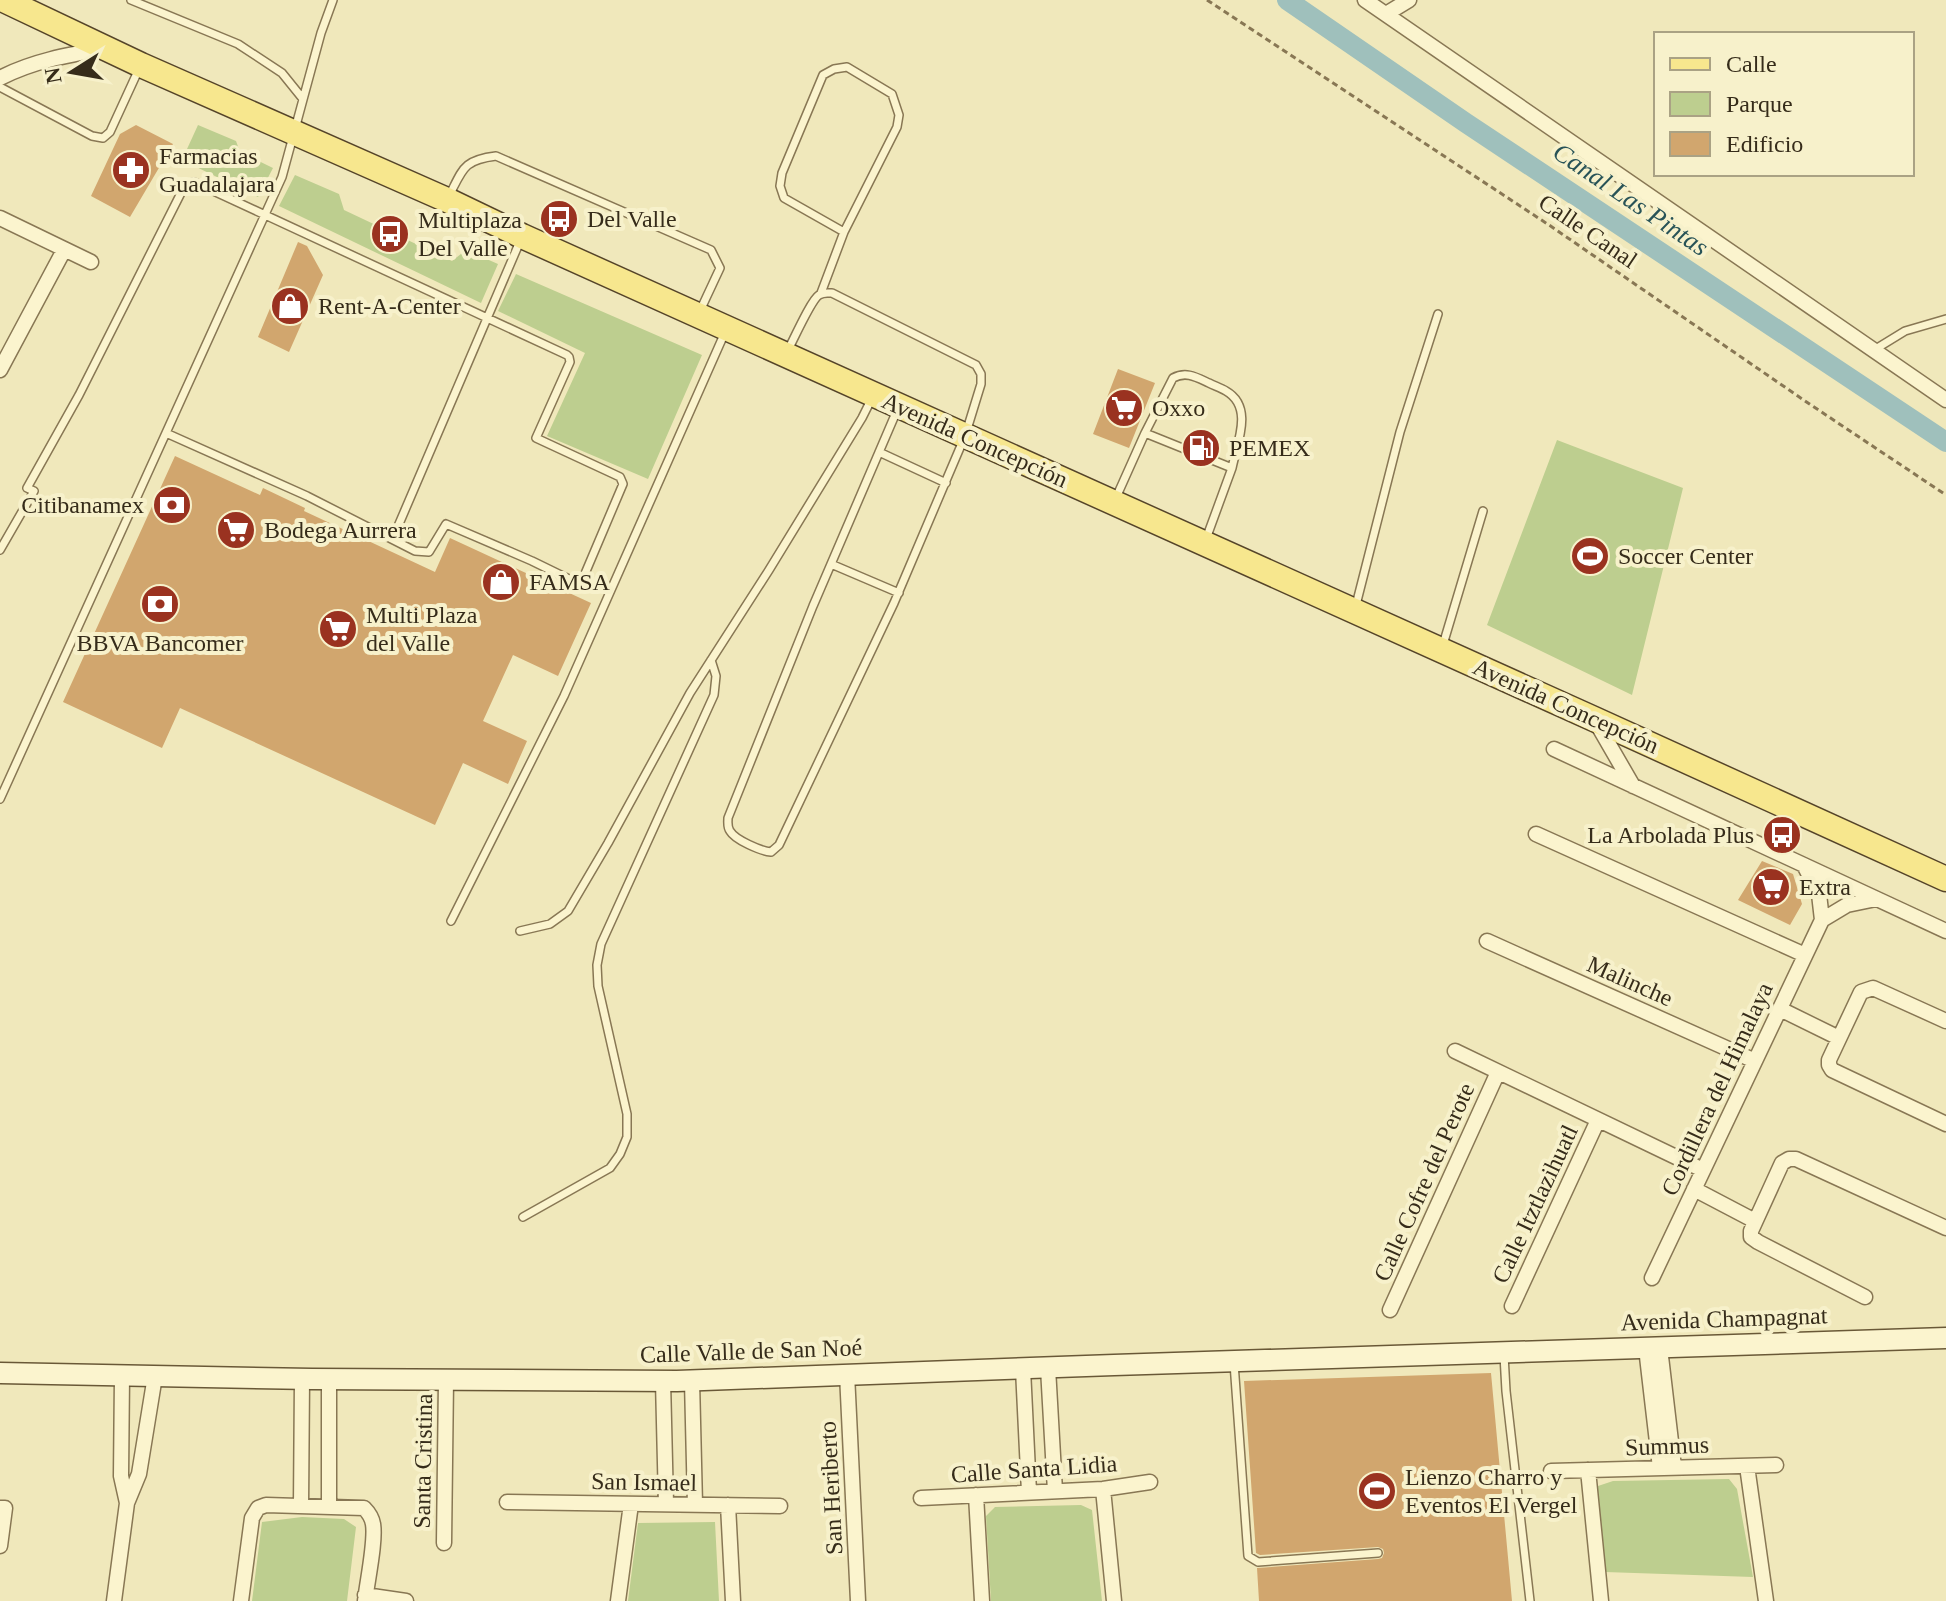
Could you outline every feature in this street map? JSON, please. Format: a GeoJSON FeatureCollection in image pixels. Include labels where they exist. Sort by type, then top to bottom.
{"type":"FeatureCollection","features":[{"type":"Feature","properties":{"kind":"main road","name":"Avenida Concepción"},"geometry":{"type":"LineString","coordinates":[[7,0],[141,65],[447,200],[1946,879]]}},
{"type":"Feature","properties":{"kind":"street"},"geometry":{"type":"LineString","coordinates":[[1365,0],[1946,400]]}},
{"type":"Feature","properties":{"kind":"street"},"geometry":{"type":"LineString","coordinates":[[1386,14],[1409,0]]}},
{"type":"Feature","properties":{"kind":"street"},"geometry":{"type":"LineString","coordinates":[[0,78],[50,59],[106,48]]}},
{"type":"Feature","properties":{"kind":"street"},"geometry":{"type":"LineString","coordinates":[[0,218],[91,262]]}},
{"type":"Feature","properties":{"kind":"street"},"geometry":{"type":"LineString","coordinates":[[0,370],[64,250]]}},
{"type":"Feature","properties":{"kind":"street"},"geometry":{"type":"LineString","coordinates":[[1594,719],[1633,786]]}},
{"type":"Feature","properties":{"kind":"street"},"geometry":{"type":"LineString","coordinates":[[1554,749],[1946,931]]}},
{"type":"Feature","properties":{"kind":"street"},"geometry":{"type":"LineString","coordinates":[[1536,834],[1805,955]]}},
{"type":"Feature","properties":{"kind":"street"},"geometry":{"type":"LineString","coordinates":[[1804,865],[1819,894],[1822,920],[1847,905],[1876,899]]}},
{"type":"Feature","properties":{"kind":"street","name":"Cordillera del Himalaya"},"geometry":{"type":"LineString","coordinates":[[1652,1278],[1822,920]]}},
{"type":"Feature","properties":{"kind":"street","name":"Malinche"},"geometry":{"type":"LineString","coordinates":[[1487,941],[1755,1061]]}},
{"type":"Feature","properties":{"kind":"street"},"geometry":{"type":"LineString","coordinates":[[1946,1021],[1873,988],[1866,989],[1861,992],[1829,1060],[1832,1070],[1946,1124]]}},
{"type":"Feature","properties":{"kind":"street"},"geometry":{"type":"LineString","coordinates":[[1780,1009],[1839,1038]]}},
{"type":"Feature","properties":{"kind":"street"},"geometry":{"type":"LineString","coordinates":[[1455,1051],[1703,1170]]}},
{"type":"Feature","properties":{"kind":"street","name":"Calle Cofre del Perote"},"geometry":{"type":"LineString","coordinates":[[1390,1310],[1498,1072]]}},
{"type":"Feature","properties":{"kind":"street","name":"Calle Itztlazihuatl"},"geometry":{"type":"LineString","coordinates":[[1512,1306],[1598,1120]]}},
{"type":"Feature","properties":{"kind":"street"},"geometry":{"type":"LineString","coordinates":[[1865,1297],[1751,1237],[1755,1221],[1782,1163],[1796,1159],[1946,1228]]}},
{"type":"Feature","properties":{"kind":"street"},"geometry":{"type":"LineString","coordinates":[[1694,1189],[1755,1221]]}},
{"type":"Feature","properties":{"kind":"street","name":"Avenida Champagnat"},"geometry":{"type":"LineString","coordinates":[[1504,1353],[1946,1338]]}},
{"type":"Feature","properties":{"kind":"street"},"geometry":{"type":"LineString","coordinates":[[1653,1348],[1667,1468]]}},
{"type":"Feature","properties":{"kind":"street","name":"Calle Valle de San Noé"},"geometry":{"type":"LineString","coordinates":[[0,1373],[302,1379],[692,1381],[1504,1353]]}},
{"type":"Feature","properties":{"kind":"street"},"geometry":{"type":"LineString","coordinates":[[1048,1368],[1055,1491]]}},
{"type":"Feature","properties":{"kind":"street"},"geometry":{"type":"LineString","coordinates":[[1023,1369],[1029,1492]]}},
{"type":"Feature","properties":{"kind":"street","name":"San Heriberto"},"geometry":{"type":"LineString","coordinates":[[847,1374],[858,1601]]}},
{"type":"Feature","properties":{"kind":"street"},"geometry":{"type":"LineString","coordinates":[[122,1376],[121,1476],[127,1503]]}},
{"type":"Feature","properties":{"kind":"street"},"geometry":{"type":"LineString","coordinates":[[114,1601],[127,1503],[139,1474],[155,1376]]}},
{"type":"Feature","properties":{"kind":"street"},"geometry":{"type":"LineString","coordinates":[[301,1506],[302,1379]]}},
{"type":"Feature","properties":{"kind":"street"},"geometry":{"type":"LineString","coordinates":[[329,1379],[329,1507]]}},
{"type":"Feature","properties":{"kind":"street","name":"Santa Cristina"},"geometry":{"type":"LineString","coordinates":[[444,1543],[446,1380]]}},
{"type":"Feature","properties":{"kind":"street"},"geometry":{"type":"LineString","coordinates":[[663,1381],[666,1504]]}},
{"type":"Feature","properties":{"kind":"street"},"geometry":{"type":"LineString","coordinates":[[692,1381],[695,1505]]}},
{"type":"Feature","properties":{"kind":"street","name":"Summus"},"geometry":{"type":"LineString","coordinates":[[1551,1471],[1776,1465]]}},
{"type":"Feature","properties":{"kind":"street"},"geometry":{"type":"LineString","coordinates":[[1747,1466],[1766,1601]]}},
{"type":"Feature","properties":{"kind":"street"},"geometry":{"type":"LineString","coordinates":[[1588,1470],[1601,1601]]}},
{"type":"Feature","properties":{"kind":"street","name":"Calle Santa Lidia"},"geometry":{"type":"LineString","coordinates":[[921,1498],[1103,1489],[1150,1482]]}},
{"type":"Feature","properties":{"kind":"street"},"geometry":{"type":"LineString","coordinates":[[1103,1489],[1114,1601]]}},
{"type":"Feature","properties":{"kind":"street"},"geometry":{"type":"LineString","coordinates":[[976,1495],[982,1601]]}},
{"type":"Feature","properties":{"kind":"street","name":"San Ismael"},"geometry":{"type":"LineString","coordinates":[[507,1502],[780,1506]]}},
{"type":"Feature","properties":{"kind":"street"},"geometry":{"type":"LineString","coordinates":[[618,1601],[631,1504]]}},
{"type":"Feature","properties":{"kind":"street"},"geometry":{"type":"LineString","coordinates":[[241,1601],[252,1518],[258,1508],[266,1505],[364,1508],[373,1521],[374,1533],[365,1598],[406,1601]]}},
{"type":"Feature","properties":{"kind":"street"},"geometry":{"type":"LineString","coordinates":[[728,1505],[733,1601]]}},
{"type":"Feature","properties":{"kind":"street"},"geometry":{"type":"LineString","coordinates":[[0,1546],[3,1508]]}},
{"type":"Feature","properties":{"kind":"lane"},"geometry":{"type":"LineString","coordinates":[[131,0],[238,44],[282,73],[303,99]]}},
{"type":"Feature","properties":{"kind":"lane"},"geometry":{"type":"LineString","coordinates":[[0,799],[282,177],[333,0]]}},
{"type":"Feature","properties":{"kind":"lane"},"geometry":{"type":"LineString","coordinates":[[0,87],[92,136],[103,138],[110,132],[141,65]]}},
{"type":"Feature","properties":{"kind":"lane"},"geometry":{"type":"LineString","coordinates":[[785,355],[814,300],[821,293],[844,232],[897,127],[899,115],[892,94],[847,67],[823,75],[782,173],[780,186],[784,198],[844,232]]}},
{"type":"Feature","properties":{"kind":"lane"},"geometry":{"type":"LineString","coordinates":[[447,200],[465,166],[480,158],[496,156],[711,250],[720,268],[698,315]]}},
{"type":"Feature","properties":{"kind":"lane"},"geometry":{"type":"LineString","coordinates":[[0,550],[34,491],[27,488],[79,395],[185,185],[197,183],[569,357],[570,362],[536,438],[620,477],[623,486],[584,576],[578,581],[569,580],[446,524],[432,549],[424,553],[415,551],[307,496],[166,433]]}},
{"type":"Feature","properties":{"kind":"lane"},"geometry":{"type":"LineString","coordinates":[[393,538],[522,236]]}},
{"type":"Feature","properties":{"kind":"lane"},"geometry":{"type":"LineString","coordinates":[[821,293],[832,293],[976,365],[981,374],[981,384],[965,436],[899,593],[779,845],[771,852],[763,851],[735,836],[730,831],[728,818],[899,406]]}},
{"type":"Feature","properties":{"kind":"lane"},"geometry":{"type":"LineString","coordinates":[[1355,611],[1400,432],[1438,314]]}},
{"type":"Feature","properties":{"kind":"lane"},"geometry":{"type":"LineString","coordinates":[[1874,350],[1905,331],[1946,319]]}},
{"type":"Feature","properties":{"kind":"lane"},"geometry":{"type":"LineString","coordinates":[[451,921],[564,696],[727,328]]}},
{"type":"Feature","properties":{"kind":"lane"},"geometry":{"type":"LineString","coordinates":[[1114,502],[1173,378],[1189,374],[1226,391],[1239,403],[1243,416],[1232,468],[1204,543]]}},
{"type":"Feature","properties":{"kind":"lane"},"geometry":{"type":"LineString","coordinates":[[520,931],[550,924],[568,911],[690,693],[839,456],[873,394]]}},
{"type":"Feature","properties":{"kind":"lane"},"geometry":{"type":"LineString","coordinates":[[1145,433],[1232,468]]}},
{"type":"Feature","properties":{"kind":"lane"},"geometry":{"type":"LineString","coordinates":[[879,452],[946,483]]}},
{"type":"Feature","properties":{"kind":"lane"},"geometry":{"type":"LineString","coordinates":[[1441,650],[1483,511]]}},
{"type":"Feature","properties":{"kind":"lane"},"geometry":{"type":"LineString","coordinates":[[831,564],[899,593]]}},
{"type":"Feature","properties":{"kind":"lane"},"geometry":{"type":"LineString","coordinates":[[523,1217],[610,1168],[624,1146],[627,1114],[598,986],[597,965],[601,944],[714,695],[716,676],[711,660]]}},
{"type":"Feature","properties":{"kind":"lane"},"geometry":{"type":"LineString","coordinates":[[1504,1353],[1530,1601]]}},
{"type":"Feature","properties":{"kind":"lane"},"geometry":{"type":"LineString","coordinates":[[1234,1361],[1248,1556],[1258,1562],[1378,1553]]}},
{"type":"Feature","properties":{"kind":"path","name":"Calle Canal"},"geometry":{"type":"LineString","coordinates":[[1207,0],[1549,225],[1946,495]]}},
{"type":"Feature","properties":{"kind":"green space"},"geometry":{"type":"Polygon","coordinates":[[[198,125],[236,141],[240,152],[273,168],[258,197],[182,160],[198,125]]]}},
{"type":"Feature","properties":{"kind":"green space"},"geometry":{"type":"Polygon","coordinates":[[[295,175],[339,194],[344,210],[452,261],[466,250],[498,264],[481,303],[279,206],[295,175]]]}},
{"type":"Feature","properties":{"kind":"green space"},"geometry":{"type":"Polygon","coordinates":[[[516,274],[702,355],[648,479],[547,436],[585,353],[498,311],[516,274]]]}},
{"type":"Feature","properties":{"kind":"green space","name":"Soccer Center"},"geometry":{"type":"Polygon","coordinates":[[[1557,440],[1683,488],[1632,695],[1487,625],[1557,440]]]}},
{"type":"Feature","properties":{"kind":"green space"},"geometry":{"type":"Polygon","coordinates":[[[1729,1479],[1737,1489],[1753,1577],[1605,1572],[1595,1487],[1613,1481],[1729,1479]]]}},
{"type":"Feature","properties":{"kind":"green space"},"geometry":{"type":"Polygon","coordinates":[[[1081,1505],[1092,1510],[1102,1601],[991,1601],[986,1516],[995,1507],[1081,1505]]]}},
{"type":"Feature","properties":{"kind":"green space"},"geometry":{"type":"Polygon","coordinates":[[[302,1517],[344,1519],[356,1527],[347,1601],[252,1601],[262,1522],[302,1517]]]}},
{"type":"Feature","properties":{"kind":"green space"},"geometry":{"type":"Polygon","coordinates":[[[715,1522],[719,1601],[628,1601],[638,1523],[715,1522]]]}},
{"type":"Feature","properties":{"kind":"building","name":"Farmacias Guadalajara"},"geometry":{"type":"Polygon","coordinates":[[[136,125],[173,144],[130,217],[91,196],[120,134],[136,125]]]}},
{"type":"Feature","properties":{"kind":"building","name":"Rent-A-Center"},"geometry":{"type":"Polygon","coordinates":[[[298,242],[307,246],[323,275],[289,352],[258,337],[298,242]]]}},
{"type":"Feature","properties":{"kind":"building","name":"Oxxo"},"geometry":{"type":"Polygon","coordinates":[[[1118,369],[1155,383],[1129,448],[1093,434],[1118,369]]]}},
{"type":"Feature","properties":{"kind":"building","name":"Multi Plaza del Valle"},"geometry":{"type":"Polygon","coordinates":[[[175,456],[260,495],[263,488],[305,508],[304,511],[435,572],[450,538],[591,603],[558,676],[513,655],[483,721],[527,741],[508,784],[463,763],[435,825],[180,708],[162,748],[63,702],[175,456]]]}},
{"type":"Feature","properties":{"kind":"building","name":"Extra"},"geometry":{"type":"Polygon","coordinates":[[[1762,861],[1793,874],[1802,904],[1790,925],[1738,900],[1762,861]]]}},
{"type":"Feature","properties":{"kind":"building","name":"Lienzo Charro y Eventos El Vergel"},"geometry":{"type":"Polygon","coordinates":[[[1491,1373],[1512,1601],[1259,1601],[1257,1568],[1378,1559],[1384,1553],[1378,1547],[1256,1553],[1244,1381],[1491,1373]]]}},
{"type":"Feature","properties":{"kind":"waterway","name":"Canal Las Pintas"},"geometry":{"type":"LineString","coordinates":[[1287,0],[1466,123],[1946,442]]}},
{"type":"Feature","properties":{"kind":"place","name":"Farmacias Guadalajara"},"geometry":{"type":"Point","coordinates":[131,170]}},
{"type":"Feature","properties":{"kind":"place","name":"Del Valle"},"geometry":{"type":"Point","coordinates":[559,219]}},
{"type":"Feature","properties":{"kind":"place","name":"Multiplaza Del Valle"},"geometry":{"type":"Point","coordinates":[390,234]}},
{"type":"Feature","properties":{"kind":"place","name":"Rent-A-Center"},"geometry":{"type":"Point","coordinates":[290,306]}},
{"type":"Feature","properties":{"kind":"place","name":"Oxxo"},"geometry":{"type":"Point","coordinates":[1124,408]}},
{"type":"Feature","properties":{"kind":"place","name":"PEMEX"},"geometry":{"type":"Point","coordinates":[1201,448]}},
{"type":"Feature","properties":{"kind":"place","name":"Citibanamex"},"geometry":{"type":"Point","coordinates":[172,505]}},
{"type":"Feature","properties":{"kind":"place","name":"Bodega Aurrera"},"geometry":{"type":"Point","coordinates":[236,530]}},
{"type":"Feature","properties":{"kind":"place","name":"Soccer Center"},"geometry":{"type":"Point","coordinates":[1590,556]}},
{"type":"Feature","properties":{"kind":"place","name":"FAMSA"},"geometry":{"type":"Point","coordinates":[501,582]}},
{"type":"Feature","properties":{"kind":"place","name":"BBVA Bancomer"},"geometry":{"type":"Point","coordinates":[160,604]}},
{"type":"Feature","properties":{"kind":"place","name":"Multi Plaza del Valle"},"geometry":{"type":"Point","coordinates":[338,629]}},
{"type":"Feature","properties":{"kind":"place","name":"La Arbolada Plus"},"geometry":{"type":"Point","coordinates":[1782,835]}},
{"type":"Feature","properties":{"kind":"place","name":"Extra"},"geometry":{"type":"Point","coordinates":[1771,887]}},
{"type":"Feature","properties":{"kind":"place","name":"Lienzo Charro y Eventos El Vergel"},"geometry":{"type":"Point","coordinates":[1377,1491]}}]}
